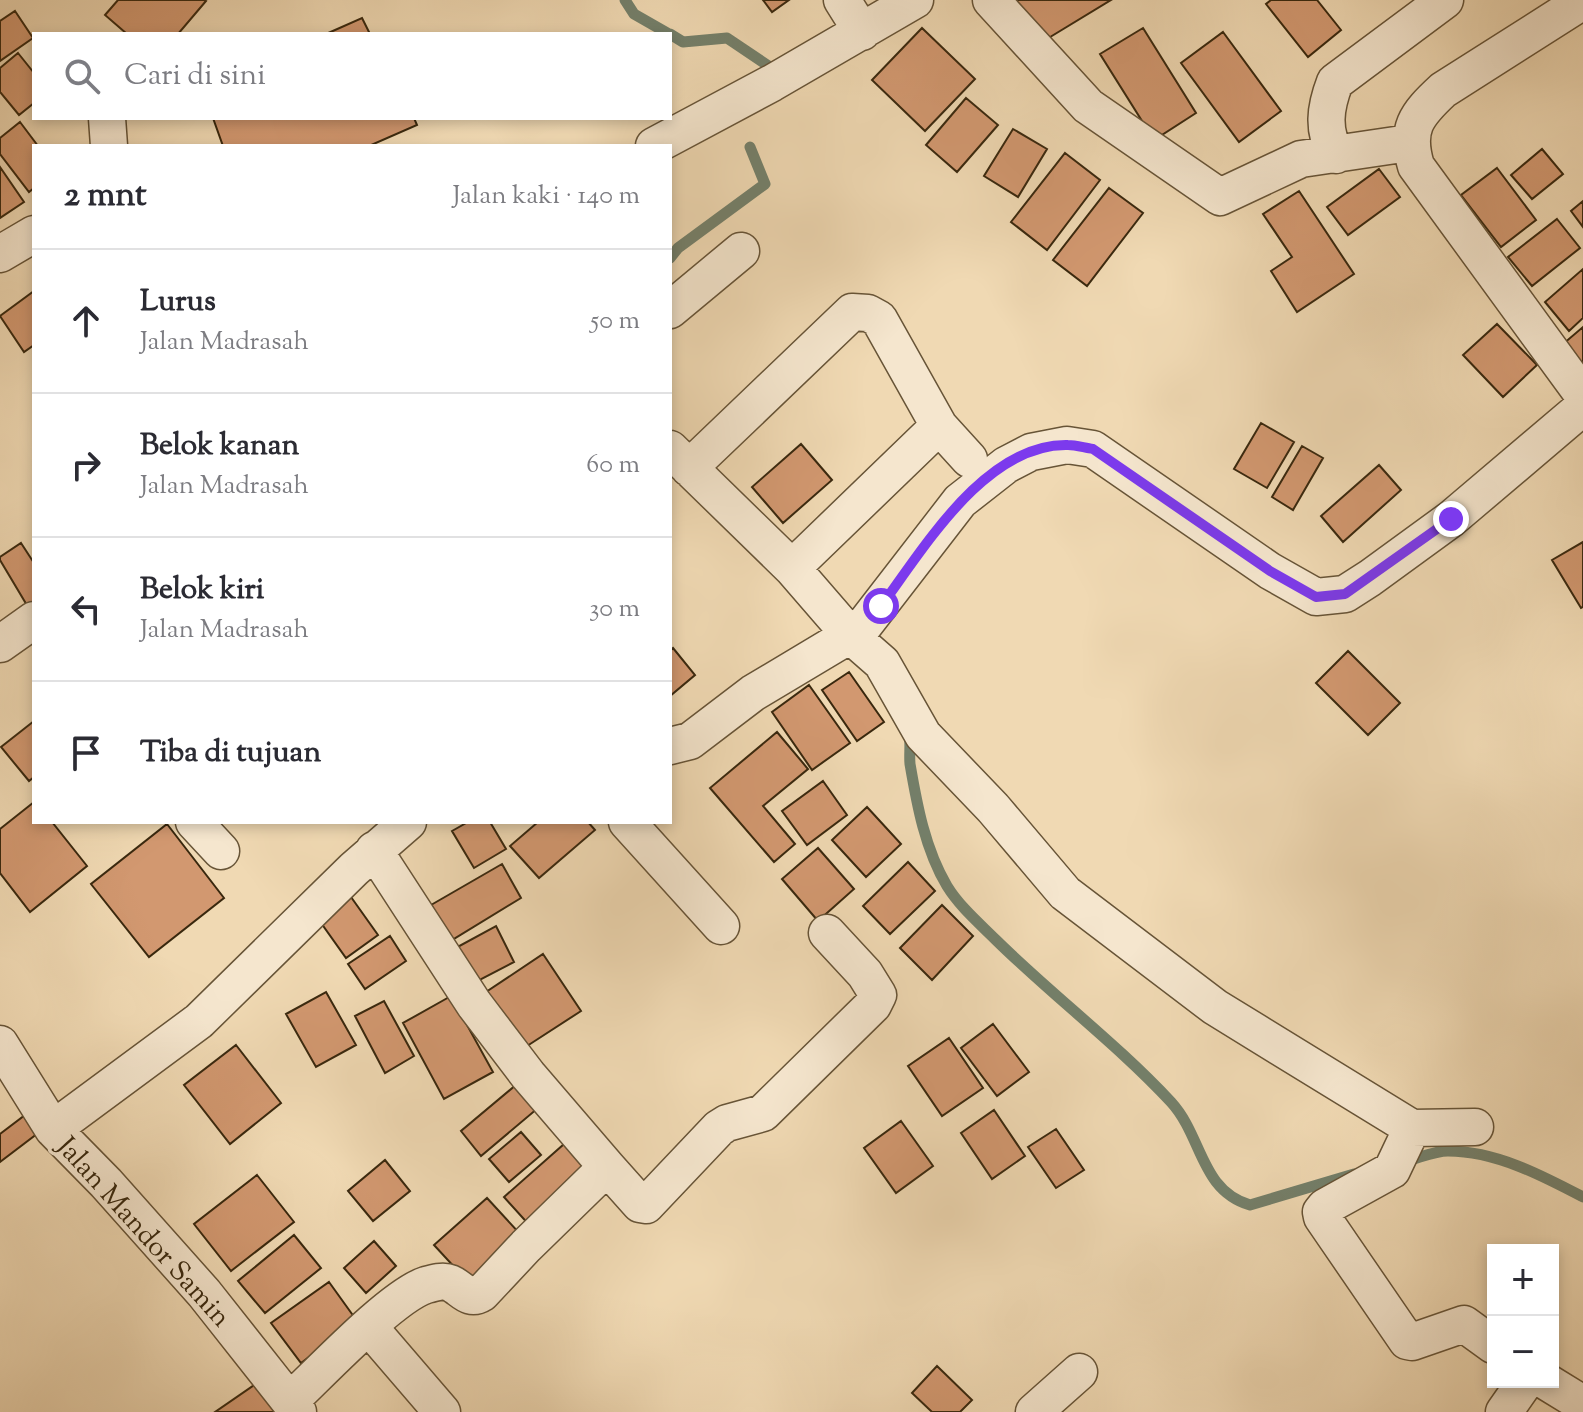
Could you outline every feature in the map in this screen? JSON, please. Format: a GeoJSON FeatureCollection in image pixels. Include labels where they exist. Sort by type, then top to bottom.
{"type":"FeatureCollection","features":[{"type":"Feature","properties":{"kind":"street"},"geometry":{"type":"LineString","coordinates":[[842,0],[862,32]]}},
{"type":"Feature","properties":{"kind":"street"},"geometry":{"type":"LineString","coordinates":[[658,144],[915,0]]}},
{"type":"Feature","properties":{"kind":"street"},"geometry":{"type":"LineString","coordinates":[[991,0],[1088,106],[1220,197],[1301,159],[1336,155],[1413,154]]}},
{"type":"Feature","properties":{"kind":"street"},"geometry":{"type":"LineString","coordinates":[[1336,155],[1330,144],[1325,120],[1335,82],[1445,0]]}},
{"type":"Feature","properties":{"kind":"street"},"geometry":{"type":"LineString","coordinates":[[1583,1],[1443,90],[1423,108],[1413,154],[1583,395]]}},
{"type":"Feature","properties":{"kind":"street"},"geometry":{"type":"LineString","coordinates":[[107,120],[109,144]]}},
{"type":"Feature","properties":{"kind":"street"},"geometry":{"type":"LineString","coordinates":[[0,254],[32,235]]}},
{"type":"Feature","properties":{"kind":"street"},"geometry":{"type":"LineString","coordinates":[[672,308],[741,251]]}},
{"type":"Feature","properties":{"kind":"street"},"geometry":{"type":"LineString","coordinates":[[969,459],[939,426],[879,319],[868,313],[852,312],[679,458],[792,568],[850,635],[882,663],[923,735],[993,808],[1065,893],[1403,1146]]}},
{"type":"Feature","properties":{"kind":"street"},"geometry":{"type":"LineString","coordinates":[[672,746],[690,741],[753,693],[858,633],[960,501],[1006,465],[1031,452],[1067,445],[1093,449],[1270,571],[1316,597],[1345,594],[1381,570],[1451,519],[1583,407]]}},
{"type":"Feature","properties":{"kind":"street"},"geometry":{"type":"LineString","coordinates":[[792,568],[939,426]]}},
{"type":"Feature","properties":{"kind":"street"},"geometry":{"type":"LineString","coordinates":[[196,824],[221,851]]}},
{"type":"Feature","properties":{"kind":"street"},"geometry":{"type":"LineString","coordinates":[[53,1129],[199,1021],[374,850],[406,824]]}},
{"type":"Feature","properties":{"kind":"street"},"geometry":{"type":"LineString","coordinates":[[629,824],[721,926]]}},
{"type":"Feature","properties":{"kind":"street"},"geometry":{"type":"LineString","coordinates":[[374,850],[474,1004],[528,1075],[640,1204],[646,1205],[719,1128],[763,1113],[873,1005],[878,995],[874,987],[827,933]]}},
{"type":"Feature","properties":{"kind":"street","name":"Jalan Mandor Samin"},"geometry":{"type":"LineString","coordinates":[[0,1044],[53,1129],[106,1183],[204,1293],[295,1406]]}},
{"type":"Feature","properties":{"kind":"street"},"geometry":{"type":"LineString","coordinates":[[1475,1127],[1403,1146],[1321,1212],[1407,1341],[1464,1324],[1487,1341]]}},
{"type":"Feature","properties":{"kind":"street"},"geometry":{"type":"LineString","coordinates":[[295,1406],[369,1327],[414,1289],[451,1283],[470,1296],[482,1293],[607,1167]]}},
{"type":"Feature","properties":{"kind":"street"},"geometry":{"type":"LineString","coordinates":[[369,1327],[442,1412]]}},
{"type":"Feature","properties":{"kind":"street"},"geometry":{"type":"LineString","coordinates":[[1034,1412],[1079,1372]]}},
{"type":"Feature","properties":{"kind":"street"},"geometry":{"type":"LineString","coordinates":[[1504,1412],[1521,1388]]}},
{"type":"Feature","properties":{"kind":"street"},"geometry":{"type":"LineString","coordinates":[[1557,1388],[1583,1404]]}},
{"type":"Feature","properties":{"kind":"building"},"geometry":{"type":"Polygon","coordinates":[[[118,0],[206,1],[180,32],[125,32],[105,15],[118,0]]]}},
{"type":"Feature","properties":{"kind":"building"},"geometry":{"type":"Polygon","coordinates":[[[763,0],[789,0],[772,12],[763,0]]]}},
{"type":"Feature","properties":{"kind":"building"},"geometry":{"type":"Polygon","coordinates":[[[1009,0],[1111,0],[1037,45],[1009,0]]]}},
{"type":"Feature","properties":{"kind":"building"},"geometry":{"type":"Polygon","coordinates":[[[1271,0],[1317,0],[1341,30],[1308,57],[1266,4],[1271,0]]]}},
{"type":"Feature","properties":{"kind":"building"},"geometry":{"type":"Polygon","coordinates":[[[15,11],[32,39],[0,61],[0,21],[15,11]]]}},
{"type":"Feature","properties":{"kind":"building"},"geometry":{"type":"Polygon","coordinates":[[[362,18],[369,32],[330,32],[362,18]]]}},
{"type":"Feature","properties":{"kind":"building"},"geometry":{"type":"Polygon","coordinates":[[[922,28],[975,79],[925,131],[872,80],[922,28]]]}},
{"type":"Feature","properties":{"kind":"building"},"geometry":{"type":"Polygon","coordinates":[[[1143,28],[1196,113],[1154,140],[1100,54],[1143,28]]]}},
{"type":"Feature","properties":{"kind":"building"},"geometry":{"type":"Polygon","coordinates":[[[1223,32],[1281,111],[1239,142],[1181,63],[1223,32]]]}},
{"type":"Feature","properties":{"kind":"building"},"geometry":{"type":"Polygon","coordinates":[[[18,53],[32,70],[32,105],[19,115],[0,92],[0,68],[18,53]]]}},
{"type":"Feature","properties":{"kind":"building"},"geometry":{"type":"Polygon","coordinates":[[[966,98],[998,125],[957,172],[926,145],[966,98]]]}},
{"type":"Feature","properties":{"kind":"building"},"geometry":{"type":"Polygon","coordinates":[[[214,120],[415,120],[417,125],[374,144],[222,144],[214,120]]]}},
{"type":"Feature","properties":{"kind":"building"},"geometry":{"type":"Polygon","coordinates":[[[20,122],[36,144],[32,144],[32,190],[29,192],[0,154],[0,138],[20,122]]]}},
{"type":"Feature","properties":{"kind":"building"},"geometry":{"type":"Polygon","coordinates":[[[1013,129],[1047,149],[1018,197],[984,176],[1013,129]]]}},
{"type":"Feature","properties":{"kind":"building"},"geometry":{"type":"Polygon","coordinates":[[[1542,149],[1563,174],[1532,199],[1511,175],[1542,149]]]}},
{"type":"Feature","properties":{"kind":"building"},"geometry":{"type":"Polygon","coordinates":[[[1065,153],[1100,180],[1047,250],[1011,222],[1065,153]]]}},
{"type":"Feature","properties":{"kind":"building"},"geometry":{"type":"Polygon","coordinates":[[[0,167],[24,202],[0,218],[0,167]]]}},
{"type":"Feature","properties":{"kind":"building"},"geometry":{"type":"Polygon","coordinates":[[[1497,168],[1536,220],[1501,247],[1461,195],[1497,168]]]}},
{"type":"Feature","properties":{"kind":"building"},"geometry":{"type":"Polygon","coordinates":[[[1379,169],[1400,197],[1348,235],[1327,207],[1379,169]]]}},
{"type":"Feature","properties":{"kind":"building"},"geometry":{"type":"Polygon","coordinates":[[[1109,188],[1143,213],[1087,286],[1053,260],[1109,188]]]}},
{"type":"Feature","properties":{"kind":"building"},"geometry":{"type":"Polygon","coordinates":[[[1299,191],[1354,274],[1297,312],[1271,271],[1292,257],[1263,214],[1299,191]]]}},
{"type":"Feature","properties":{"kind":"building"},"geometry":{"type":"Polygon","coordinates":[[[1583,201],[1583,227],[1571,211],[1583,201]]]}},
{"type":"Feature","properties":{"kind":"building"},"geometry":{"type":"Polygon","coordinates":[[[1557,219],[1580,248],[1532,286],[1508,257],[1557,219]]]}},
{"type":"Feature","properties":{"kind":"building"},"geometry":{"type":"Polygon","coordinates":[[[1583,269],[1583,318],[1569,331],[1545,302],[1583,269]]]}},
{"type":"Feature","properties":{"kind":"building"},"geometry":{"type":"Polygon","coordinates":[[[32,292],[32,346],[24,352],[0,316],[32,292]]]}},
{"type":"Feature","properties":{"kind":"building"},"geometry":{"type":"Polygon","coordinates":[[[1497,324],[1537,365],[1503,397],[1463,355],[1497,324]]]}},
{"type":"Feature","properties":{"kind":"building"},"geometry":{"type":"Polygon","coordinates":[[[1583,327],[1583,367],[1563,344],[1583,327]]]}},
{"type":"Feature","properties":{"kind":"building"},"geometry":{"type":"Polygon","coordinates":[[[1261,423],[1294,442],[1267,488],[1234,469],[1261,423]]]}},
{"type":"Feature","properties":{"kind":"building"},"geometry":{"type":"Polygon","coordinates":[[[801,444],[832,480],[783,523],[752,487],[801,444]]]}},
{"type":"Feature","properties":{"kind":"building"},"geometry":{"type":"Polygon","coordinates":[[[1302,446],[1323,458],[1293,510],[1272,497],[1302,446]]]}},
{"type":"Feature","properties":{"kind":"building"},"geometry":{"type":"Polygon","coordinates":[[[1379,465],[1401,490],[1343,542],[1321,516],[1379,465]]]}},
{"type":"Feature","properties":{"kind":"building"},"geometry":{"type":"Polygon","coordinates":[[[1583,542],[1583,607],[1581,608],[1552,560],[1583,542]]]}},
{"type":"Feature","properties":{"kind":"building"},"geometry":{"type":"Polygon","coordinates":[[[21,543],[32,560],[32,612],[0,560],[21,543]]]}},
{"type":"Feature","properties":{"kind":"building"},"geometry":{"type":"Polygon","coordinates":[[[672,649],[695,675],[672,694],[672,649]]]}},
{"type":"Feature","properties":{"kind":"building"},"geometry":{"type":"Polygon","coordinates":[[[1348,651],[1400,703],[1368,735],[1316,683],[1348,651]]]}},
{"type":"Feature","properties":{"kind":"building"},"geometry":{"type":"Polygon","coordinates":[[[849,672],[884,722],[857,741],[822,690],[849,672]]]}},
{"type":"Feature","properties":{"kind":"building"},"geometry":{"type":"Polygon","coordinates":[[[809,685],[850,743],[812,770],[772,712],[809,685]]]}},
{"type":"Feature","properties":{"kind":"building"},"geometry":{"type":"Polygon","coordinates":[[[32,723],[32,779],[29,781],[1,747],[32,723]]]}},
{"type":"Feature","properties":{"kind":"building"},"geometry":{"type":"Polygon","coordinates":[[[777,732],[808,769],[763,806],[795,844],[774,862],[710,788],[777,732]]]}},
{"type":"Feature","properties":{"kind":"building"},"geometry":{"type":"Polygon","coordinates":[[[823,781],[847,815],[807,845],[782,811],[823,781]]]}},
{"type":"Feature","properties":{"kind":"building"},"geometry":{"type":"Polygon","coordinates":[[[32,804],[32,824],[54,824],[87,866],[30,912],[0,873],[0,829],[32,804]]]}},
{"type":"Feature","properties":{"kind":"building"},"geometry":{"type":"Polygon","coordinates":[[[867,807],[901,844],[866,877],[832,840],[867,807]]]}},
{"type":"Feature","properties":{"kind":"building"},"geometry":{"type":"Polygon","coordinates":[[[167,824],[224,898],[149,957],[91,884],[167,824]]]}},
{"type":"Feature","properties":{"kind":"building"},"geometry":{"type":"Polygon","coordinates":[[[464,824],[491,824],[506,849],[474,868],[452,831],[464,824]]]}},
{"type":"Feature","properties":{"kind":"building"},"geometry":{"type":"Polygon","coordinates":[[[536,824],[590,824],[595,830],[539,878],[510,846],[536,824]]]}},
{"type":"Feature","properties":{"kind":"building"},"geometry":{"type":"Polygon","coordinates":[[[818,848],[854,889],[818,921],[782,879],[818,848]]]}},
{"type":"Feature","properties":{"kind":"building"},"geometry":{"type":"Polygon","coordinates":[[[908,862],[935,891],[890,934],[863,906],[908,862]]]}},
{"type":"Feature","properties":{"kind":"building"},"geometry":{"type":"Polygon","coordinates":[[[502,864],[521,898],[452,940],[431,905],[502,864]]]}},
{"type":"Feature","properties":{"kind":"building"},"geometry":{"type":"Polygon","coordinates":[[[346,890],[378,935],[346,958],[314,913],[346,890]]]}},
{"type":"Feature","properties":{"kind":"building"},"geometry":{"type":"Polygon","coordinates":[[[942,905],[973,936],[932,980],[900,948],[942,905]]]}},
{"type":"Feature","properties":{"kind":"building"},"geometry":{"type":"Polygon","coordinates":[[[496,926],[514,962],[470,985],[452,950],[496,926]]]}},
{"type":"Feature","properties":{"kind":"building"},"geometry":{"type":"Polygon","coordinates":[[[390,936],[406,961],[365,989],[348,964],[390,936]]]}},
{"type":"Feature","properties":{"kind":"building"},"geometry":{"type":"Polygon","coordinates":[[[543,954],[581,1011],[524,1048],[486,992],[543,954]]]}},
{"type":"Feature","properties":{"kind":"building"},"geometry":{"type":"Polygon","coordinates":[[[326,992],[356,1045],[316,1067],[286,1014],[326,992]]]}},
{"type":"Feature","properties":{"kind":"building"},"geometry":{"type":"Polygon","coordinates":[[[451,996],[493,1072],[444,1099],[403,1023],[451,996]]]}},
{"type":"Feature","properties":{"kind":"building"},"geometry":{"type":"Polygon","coordinates":[[[384,1001],[414,1056],[385,1073],[355,1016],[384,1001]]]}},
{"type":"Feature","properties":{"kind":"building"},"geometry":{"type":"Polygon","coordinates":[[[993,1024],[1029,1072],[997,1096],[961,1048],[993,1024]]]}},
{"type":"Feature","properties":{"kind":"building"},"geometry":{"type":"Polygon","coordinates":[[[949,1038],[983,1088],[942,1116],[908,1066],[949,1038]]]}},
{"type":"Feature","properties":{"kind":"building"},"geometry":{"type":"Polygon","coordinates":[[[236,1045],[281,1103],[230,1144],[184,1085],[236,1045]]]}},
{"type":"Feature","properties":{"kind":"building"},"geometry":{"type":"Polygon","coordinates":[[[523,1079],[544,1103],[481,1156],[461,1131],[523,1079]]]}},
{"type":"Feature","properties":{"kind":"building"},"geometry":{"type":"Polygon","coordinates":[[[33,1109],[46,1127],[0,1162],[0,1134],[33,1109]]]}},
{"type":"Feature","properties":{"kind":"building"},"geometry":{"type":"Polygon","coordinates":[[[994,1110],[1025,1156],[992,1179],[961,1133],[994,1110]]]}},
{"type":"Feature","properties":{"kind":"building"},"geometry":{"type":"Polygon","coordinates":[[[901,1121],[933,1166],[896,1193],[864,1148],[901,1121]]]}},
{"type":"Feature","properties":{"kind":"building"},"geometry":{"type":"Polygon","coordinates":[[[1056,1129],[1084,1170],[1056,1188],[1028,1147],[1056,1129]]]}},
{"type":"Feature","properties":{"kind":"building"},"geometry":{"type":"Polygon","coordinates":[[[521,1132],[541,1155],[509,1182],[489,1159],[521,1132]]]}},
{"type":"Feature","properties":{"kind":"building"},"geometry":{"type":"Polygon","coordinates":[[[572,1137],[599,1167],[532,1228],[504,1197],[572,1137]]]}},
{"type":"Feature","properties":{"kind":"building"},"geometry":{"type":"Polygon","coordinates":[[[385,1160],[410,1191],[373,1221],[348,1191],[385,1160]]]}},
{"type":"Feature","properties":{"kind":"building"},"geometry":{"type":"Polygon","coordinates":[[[257,1175],[294,1222],[231,1271],[194,1224],[257,1175]]]}},
{"type":"Feature","properties":{"kind":"building"},"geometry":{"type":"Polygon","coordinates":[[[487,1198],[521,1235],[469,1283],[434,1245],[487,1198]]]}},
{"type":"Feature","properties":{"kind":"building"},"geometry":{"type":"Polygon","coordinates":[[[294,1235],[321,1268],[265,1313],[238,1281],[294,1235]]]}},
{"type":"Feature","properties":{"kind":"building"},"geometry":{"type":"Polygon","coordinates":[[[374,1241],[396,1266],[366,1293],[344,1268],[374,1241]]]}},
{"type":"Feature","properties":{"kind":"building"},"geometry":{"type":"Polygon","coordinates":[[[329,1282],[357,1321],[301,1363],[271,1323],[329,1282]]]}},
{"type":"Feature","properties":{"kind":"building"},"geometry":{"type":"Polygon","coordinates":[[[937,1366],[972,1400],[960,1412],[932,1412],[912,1393],[937,1366]]]}},
{"type":"Feature","properties":{"kind":"building"},"geometry":{"type":"Polygon","coordinates":[[[263,1379],[286,1412],[215,1412],[263,1379]]]}},
{"type":"Feature","properties":{"kind":"waterway"},"geometry":{"type":"LineString","coordinates":[[625,0],[634,14],[666,32]]}},
{"type":"Feature","properties":{"kind":"waterway"},"geometry":{"type":"LineString","coordinates":[[672,35],[683,42],[727,38],[773,69]]}},
{"type":"Feature","properties":{"kind":"waterway"},"geometry":{"type":"LineString","coordinates":[[672,256],[765,184],[750,147]]}},
{"type":"Feature","properties":{"kind":"waterway"},"geometry":{"type":"LineString","coordinates":[[909,734],[910,764],[923,826],[939,872],[952,894],[1018,961],[1129,1060],[1171,1102],[1182,1116],[1211,1175],[1221,1188],[1250,1205],[1354,1174]]}},
{"type":"Feature","properties":{"kind":"waterway"},"geometry":{"type":"LineString","coordinates":[[1406,1161],[1443,1151],[1484,1155],[1535,1173],[1583,1197]]}},
{"type":"Feature","properties":{"kind":"route"},"geometry":{"type":"LineString","coordinates":[[881,606],[960,501],[1006,465],[1031,452],[1067,445],[1093,449],[1270,571],[1316,597],[1345,594],[1451,519]]}}]}
